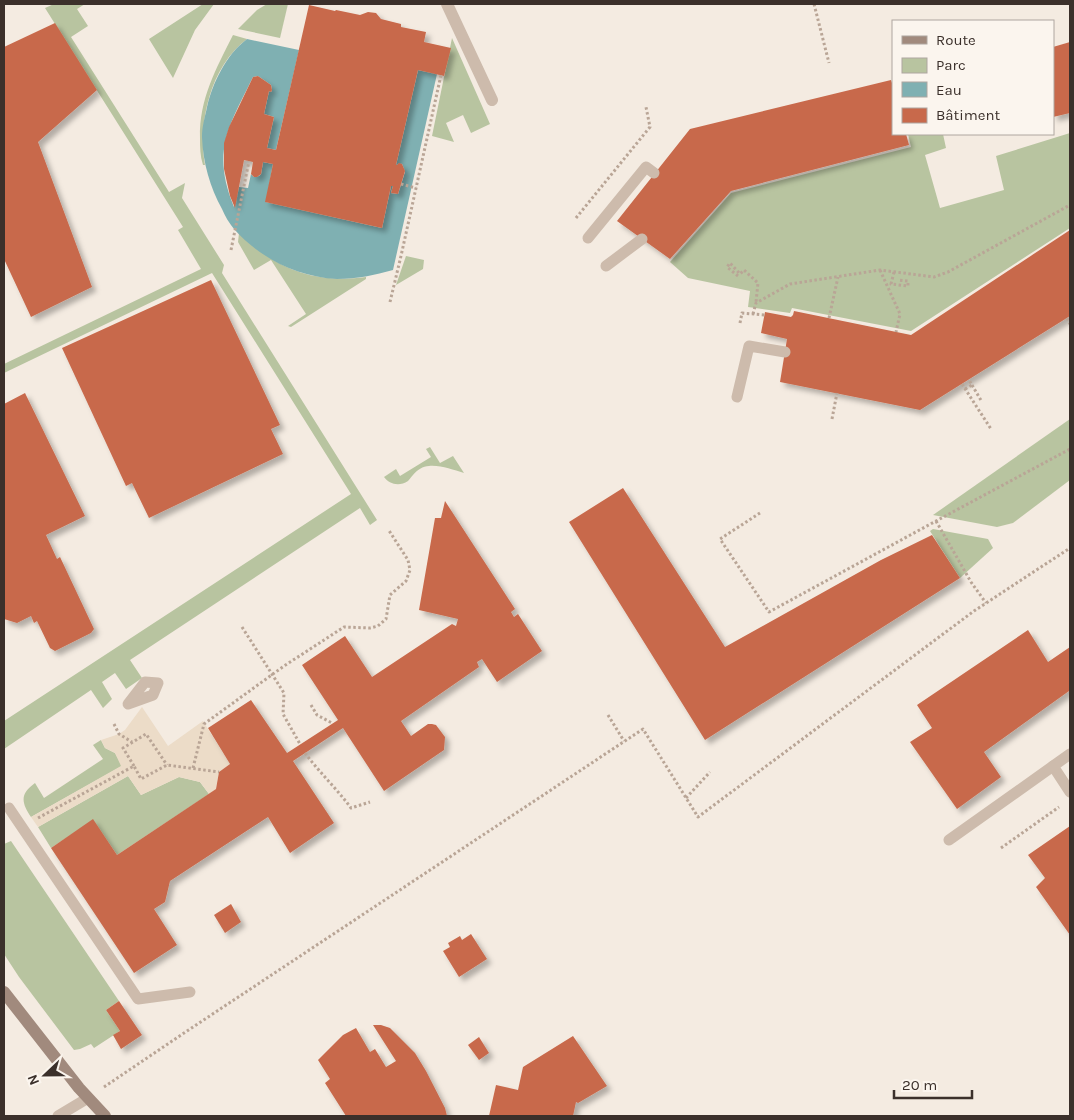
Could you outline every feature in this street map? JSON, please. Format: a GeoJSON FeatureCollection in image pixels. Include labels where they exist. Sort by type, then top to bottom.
{"type":"FeatureCollection","features":[{"type":"Feature","properties":{"kind":"street"},"geometry":{"type":"LineString","coordinates":[[447,4],[492,100]]}},
{"type":"Feature","properties":{"kind":"street"},"geometry":{"type":"LineString","coordinates":[[4,992],[88,1098],[105,1116]]}},
{"type":"Feature","properties":{"kind":"lane"},"geometry":{"type":"LineString","coordinates":[[588,238],[646,167],[654,173]]}},
{"type":"Feature","properties":{"kind":"lane"},"geometry":{"type":"LineString","coordinates":[[606,266],[642,239]]}},
{"type":"Feature","properties":{"kind":"lane"},"geometry":{"type":"LineString","coordinates":[[737,397],[749,346],[785,352]]}},
{"type":"Feature","properties":{"kind":"lane"},"geometry":{"type":"LineString","coordinates":[[128,704],[153,695],[158,683]]}},
{"type":"Feature","properties":{"kind":"lane"},"geometry":{"type":"LineString","coordinates":[[949,840],[1070,754]]}},
{"type":"Feature","properties":{"kind":"lane"},"geometry":{"type":"LineString","coordinates":[[1053,766],[1070,792]]}},
{"type":"Feature","properties":{"kind":"lane"},"geometry":{"type":"LineString","coordinates":[[9,808],[138,999],[190,992]]}},
{"type":"Feature","properties":{"kind":"lane"},"geometry":{"type":"LineString","coordinates":[[58,1116],[88,1098]]}},
{"type":"Feature","properties":{"kind":"path"},"geometry":{"type":"LineString","coordinates":[[814,4],[830,63]]}},
{"type":"Feature","properties":{"kind":"path"},"geometry":{"type":"LineString","coordinates":[[390,302],[441,75]]}},
{"type":"Feature","properties":{"kind":"path"},"geometry":{"type":"LineString","coordinates":[[576,218],[650,127],[646,107]]}},
{"type":"Feature","properties":{"kind":"path"},"geometry":{"type":"LineString","coordinates":[[231,250],[249,160]]}},
{"type":"Feature","properties":{"kind":"path"},"geometry":{"type":"LineString","coordinates":[[401,184],[416,188]]}},
{"type":"Feature","properties":{"kind":"path"},"geometry":{"type":"LineString","coordinates":[[756,303],[790,284],[880,270],[934,277],[948,272],[1070,205]]}},
{"type":"Feature","properties":{"kind":"path"},"geometry":{"type":"LineString","coordinates":[[738,276],[728,267],[730,264],[740,274],[744,270],[758,283],[753,314]]}},
{"type":"Feature","properties":{"kind":"path"},"geometry":{"type":"LineString","coordinates":[[880,270],[900,314],[896,332]]}},
{"type":"Feature","properties":{"kind":"path"},"geometry":{"type":"LineString","coordinates":[[894,272],[891,284],[908,286],[908,281],[898,280]]}},
{"type":"Feature","properties":{"kind":"path"},"geometry":{"type":"LineString","coordinates":[[829,318],[838,277]]}},
{"type":"Feature","properties":{"kind":"path"},"geometry":{"type":"LineString","coordinates":[[740,323],[742,313],[764,315]]}},
{"type":"Feature","properties":{"kind":"path"},"geometry":{"type":"LineString","coordinates":[[969,380],[982,402]]}},
{"type":"Feature","properties":{"kind":"path"},"geometry":{"type":"LineString","coordinates":[[962,384],[992,429]]}},
{"type":"Feature","properties":{"kind":"path"},"geometry":{"type":"LineString","coordinates":[[965,389],[972,385]]}},
{"type":"Feature","properties":{"kind":"path"},"geometry":{"type":"LineString","coordinates":[[832,419],[837,393]]}},
{"type":"Feature","properties":{"kind":"path"},"geometry":{"type":"LineString","coordinates":[[760,512],[720,539],[769,612],[1070,448]]}},
{"type":"Feature","properties":{"kind":"path"},"geometry":{"type":"LineString","coordinates":[[936,521],[971,582],[986,603]]}},
{"type":"Feature","properties":{"kind":"path"},"geometry":{"type":"LineString","coordinates":[[193,768],[204,724],[272,674],[344,627],[370,628],[378,626],[386,619],[390,595],[406,581],[410,570],[408,560],[388,529]]}},
{"type":"Feature","properties":{"kind":"path"},"geometry":{"type":"LineString","coordinates":[[88,1098],[643,728],[699,818],[986,603],[1070,548]]}},
{"type":"Feature","properties":{"kind":"path"},"geometry":{"type":"LineString","coordinates":[[242,627],[284,693],[283,714],[300,744]]}},
{"type":"Feature","properties":{"kind":"path"},"geometry":{"type":"LineString","coordinates":[[311,706],[317,715],[332,723]]}},
{"type":"Feature","properties":{"kind":"path"},"geometry":{"type":"LineString","coordinates":[[608,715],[624,741]]}},
{"type":"Feature","properties":{"kind":"path"},"geometry":{"type":"LineString","coordinates":[[114,724],[119,734],[132,742]]}},
{"type":"Feature","properties":{"kind":"path"},"geometry":{"type":"LineString","coordinates":[[167,765],[146,734],[123,748],[141,779],[167,765],[219,772]]}},
{"type":"Feature","properties":{"kind":"path"},"geometry":{"type":"LineString","coordinates":[[305,753],[338,790],[351,808],[370,802]]}},
{"type":"Feature","properties":{"kind":"path"},"geometry":{"type":"LineString","coordinates":[[22,827],[134,766]]}},
{"type":"Feature","properties":{"kind":"path"},"geometry":{"type":"LineString","coordinates":[[686,798],[710,772]]}},
{"type":"Feature","properties":{"kind":"path"},"geometry":{"type":"LineString","coordinates":[[1001,848],[1062,805]]}},
{"type":"Feature","properties":{"kind":"green space"},"geometry":{"type":"Polygon","coordinates":[[[54,4],[85,4],[77,9],[88,26],[71,37],[169,192],[185,183],[182,198],[224,265],[222,273],[377,520],[370,525],[360,508],[130,660],[142,678],[126,689],[115,673],[102,682],[112,699],[103,708],[91,690],[4,749],[4,721],[351,494],[212,273],[4,373],[4,364],[201,269],[178,230],[183,227],[45,8],[54,4]]]}},
{"type":"Feature","properties":{"kind":"green space"},"geometry":{"type":"Polygon","coordinates":[[[203,4],[214,4],[195,30],[173,78],[149,39],[203,4]]]}},
{"type":"Feature","properties":{"kind":"green space"},"geometry":{"type":"Polygon","coordinates":[[[267,4],[288,4],[280,38],[238,29],[257,10],[267,4]]]}},
{"type":"Feature","properties":{"kind":"green space"},"geometry":{"type":"Polygon","coordinates":[[[233,35],[247,39],[224,64],[210,96],[203,131],[205,165],[203,165],[200,141],[202,110],[210,85],[233,35]]]}},
{"type":"Feature","properties":{"kind":"green space"},"geometry":{"type":"Polygon","coordinates":[[[452,38],[490,124],[471,133],[463,115],[446,123],[454,142],[432,136],[452,38]]]}},
{"type":"Feature","properties":{"kind":"green space"},"geometry":{"type":"Polygon","coordinates":[[[1070,133],[1070,228],[911,331],[792,308],[790,313],[748,307],[750,291],[688,278],[670,262],[731,193],[911,147],[908,135],[943,135],[946,148],[925,155],[940,208],[1004,190],[996,156],[1070,133]]]}},
{"type":"Feature","properties":{"kind":"green space"},"geometry":{"type":"Polygon","coordinates":[[[239,233],[267,256],[297,271],[329,278],[366,277],[366,279],[291,327],[288,326],[306,314],[271,260],[254,270],[238,242],[239,233]]]}},
{"type":"Feature","properties":{"kind":"green space"},"geometry":{"type":"Polygon","coordinates":[[[406,256],[424,260],[423,269],[396,285],[406,256]]]}},
{"type":"Feature","properties":{"kind":"green space"},"geometry":{"type":"Polygon","coordinates":[[[1070,419],[1070,480],[1013,523],[997,527],[933,515],[1070,419]]]}},
{"type":"Feature","properties":{"kind":"green space"},"geometry":{"type":"Polygon","coordinates":[[[430,447],[440,463],[453,456],[464,473],[442,467],[429,466],[420,469],[408,481],[401,484],[391,483],[384,477],[396,469],[400,476],[431,457],[426,449],[430,447]]]}},
{"type":"Feature","properties":{"kind":"green space"},"geometry":{"type":"Polygon","coordinates":[[[933,529],[988,539],[993,548],[960,578],[930,531],[933,529]]]}},
{"type":"Feature","properties":{"kind":"green space"},"geometry":{"type":"Polygon","coordinates":[[[101,740],[105,748],[115,753],[122,766],[31,817],[24,803],[25,795],[30,787],[35,783],[44,798],[103,759],[93,745],[101,740]]]}},
{"type":"Feature","properties":{"kind":"green space"},"geometry":{"type":"Polygon","coordinates":[[[128,776],[141,795],[179,777],[200,782],[209,794],[117,855],[93,820],[51,848],[38,827],[128,776]]]}},
{"type":"Feature","properties":{"kind":"green space"},"geometry":{"type":"Polygon","coordinates":[[[11,841],[119,1001],[106,1010],[120,1031],[94,1048],[91,1044],[74,1050],[4,954],[4,844],[11,841]]]}},
{"type":"Feature","properties":{"kind":"shaded area"},"geometry":{"type":"Polygon","coordinates":[[[142,707],[168,746],[203,721],[230,764],[219,772],[216,789],[209,794],[200,782],[179,777],[141,795],[128,776],[38,827],[31,817],[121,766],[115,753],[105,748],[101,740],[125,730],[142,707]]]}},
{"type":"Feature","properties":{"kind":"water"},"geometry":{"type":"Polygon","coordinates":[[[247,39],[299,50],[276,150],[267,148],[274,117],[264,114],[269,91],[271,92],[272,90],[271,85],[258,76],[253,77],[230,125],[224,154],[224,170],[227,187],[234,207],[239,187],[248,188],[251,174],[254,177],[261,174],[263,162],[273,164],[266,202],[382,228],[391,186],[393,186],[391,193],[398,194],[405,172],[402,164],[396,165],[418,70],[437,74],[393,270],[366,276],[337,279],[294,270],[255,249],[229,222],[214,192],[208,174],[204,156],[202,129],[207,107],[221,70],[239,45],[247,39]]]}},
{"type":"Feature","properties":{"kind":"building"},"geometry":{"type":"Polygon","coordinates":[[[309,5],[360,15],[368,12],[376,13],[381,19],[401,24],[401,27],[426,32],[424,42],[451,48],[444,76],[418,70],[396,165],[402,164],[405,171],[398,194],[391,193],[393,186],[391,186],[382,228],[265,202],[273,164],[263,162],[261,174],[254,177],[251,174],[253,162],[244,160],[235,208],[230,196],[224,169],[224,143],[229,127],[253,77],[258,76],[271,85],[272,90],[271,92],[269,91],[264,114],[274,117],[267,148],[276,150],[309,5]]]}},
{"type":"Feature","properties":{"kind":"building"},"geometry":{"type":"Polygon","coordinates":[[[55,23],[97,90],[38,142],[92,287],[31,317],[4,259],[4,47],[55,23]]]}},
{"type":"Feature","properties":{"kind":"building"},"geometry":{"type":"Polygon","coordinates":[[[1070,42],[1070,113],[1054,117],[1054,47],[1070,42]]]}},
{"type":"Feature","properties":{"kind":"building"},"geometry":{"type":"Polygon","coordinates":[[[891,80],[892,135],[906,135],[909,145],[731,191],[670,259],[617,221],[690,129],[891,80]]]}},
{"type":"Feature","properties":{"kind":"building"},"geometry":{"type":"Polygon","coordinates":[[[1070,230],[1070,316],[920,410],[780,382],[787,339],[761,333],[765,312],[791,317],[794,311],[911,335],[1070,230]]]}},
{"type":"Feature","properties":{"kind":"building"},"geometry":{"type":"Polygon","coordinates":[[[211,280],[280,425],[271,429],[283,454],[149,518],[132,483],[126,486],[62,348],[211,280]]]}},
{"type":"Feature","properties":{"kind":"building"},"geometry":{"type":"Polygon","coordinates":[[[25,393],[85,516],[46,535],[57,559],[60,557],[94,629],[91,633],[55,651],[50,648],[37,621],[34,623],[31,616],[17,623],[4,619],[4,404],[25,393]]]}},
{"type":"Feature","properties":{"kind":"building"},"geometry":{"type":"Polygon","coordinates":[[[623,488],[725,647],[881,560],[932,535],[960,578],[705,740],[569,522],[623,488]]]}},
{"type":"Feature","properties":{"kind":"building"},"geometry":{"type":"Polygon","coordinates":[[[445,501],[515,609],[511,612],[514,617],[518,614],[542,651],[497,682],[482,659],[477,662],[479,667],[401,721],[411,736],[428,724],[436,725],[445,737],[444,750],[384,791],[343,728],[293,761],[334,823],[290,853],[268,817],[170,881],[165,902],[154,909],[177,945],[134,973],[51,848],[93,819],[117,855],[216,789],[219,772],[230,764],[208,728],[251,700],[287,753],[338,720],[302,665],[345,636],[372,677],[452,624],[456,626],[458,619],[419,610],[435,518],[441,518],[445,501]]]}},
{"type":"Feature","properties":{"kind":"building"},"geometry":{"type":"Polygon","coordinates":[[[1028,630],[1048,662],[1070,647],[1070,693],[1069,691],[984,752],[1001,777],[957,809],[910,742],[932,728],[917,705],[1028,630]]]}},
{"type":"Feature","properties":{"kind":"building"},"geometry":{"type":"Polygon","coordinates":[[[1070,826],[1070,935],[1036,887],[1045,878],[1028,855],[1070,826]]]}},
{"type":"Feature","properties":{"kind":"building"},"geometry":{"type":"Polygon","coordinates":[[[231,904],[241,922],[225,933],[214,915],[231,904]]]}},
{"type":"Feature","properties":{"kind":"building"},"geometry":{"type":"Polygon","coordinates":[[[471,934],[487,959],[459,977],[443,951],[450,947],[448,943],[460,936],[462,940],[471,934]]]}},
{"type":"Feature","properties":{"kind":"building"},"geometry":{"type":"Polygon","coordinates":[[[119,1001],[142,1035],[121,1049],[113,1035],[120,1031],[106,1010],[119,1001]]]}},
{"type":"Feature","properties":{"kind":"building"},"geometry":{"type":"Polygon","coordinates":[[[373,1025],[390,1028],[415,1053],[445,1108],[447,1116],[346,1116],[325,1083],[330,1079],[318,1060],[343,1035],[356,1028],[370,1052],[375,1049],[386,1067],[396,1061],[373,1025]]]}},
{"type":"Feature","properties":{"kind":"building"},"geometry":{"type":"Polygon","coordinates":[[[573,1036],[607,1086],[578,1103],[576,1102],[573,1116],[489,1116],[496,1085],[518,1090],[523,1067],[573,1036]]]}},
{"type":"Feature","properties":{"kind":"building"},"geometry":{"type":"Polygon","coordinates":[[[479,1037],[489,1053],[479,1060],[468,1045],[479,1037]]]}}]}
